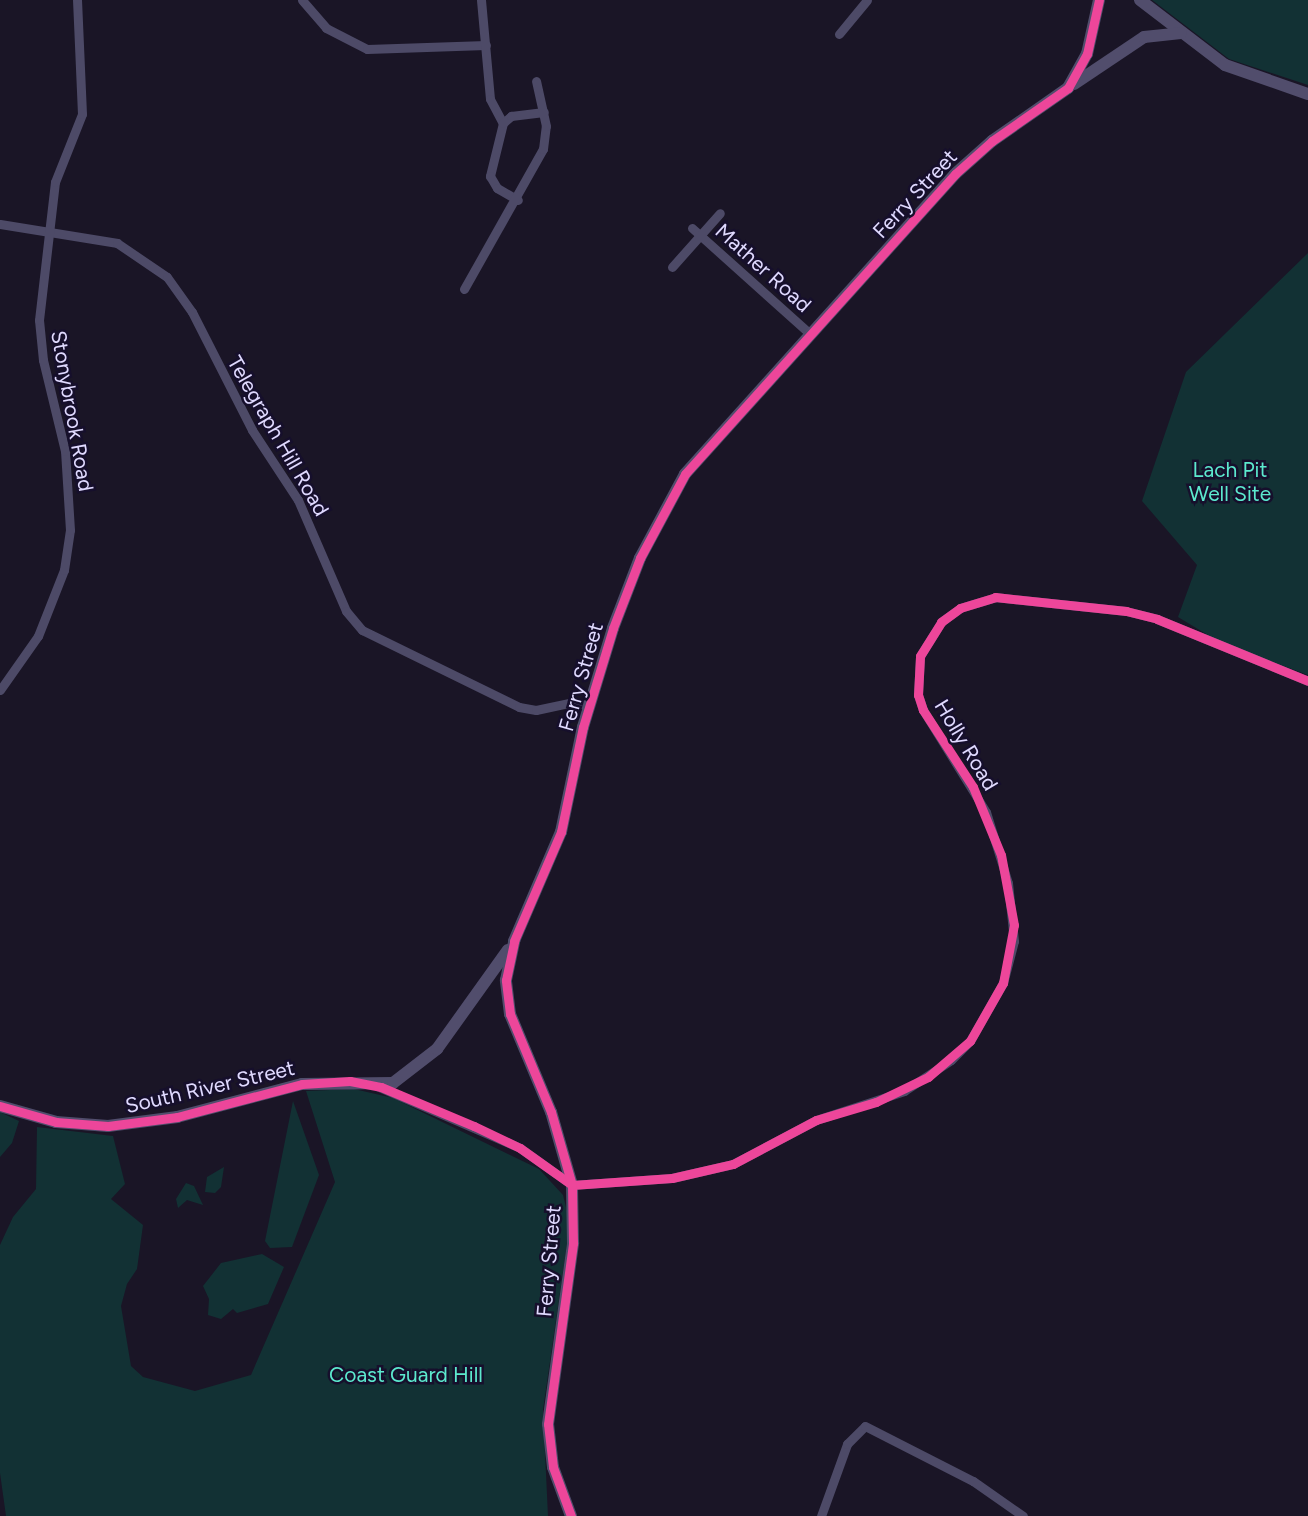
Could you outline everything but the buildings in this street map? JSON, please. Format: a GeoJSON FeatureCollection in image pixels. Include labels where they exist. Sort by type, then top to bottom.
{"type":"FeatureCollection","features":[{"type":"Feature","properties":{"kind":"street","name":"Stonybrook Road"},"geometry":{"type":"LineString","coordinates":[[0,690],[38,636],[64,570],[70,530],[65,451],[40,332],[55,182],[82,114],[77,0]]}},
{"type":"Feature","properties":{"kind":"street"},"geometry":{"type":"LineString","coordinates":[[302,0],[326,28],[367,49],[384,52],[486,45]]}},
{"type":"Feature","properties":{"kind":"street"},"geometry":{"type":"LineString","coordinates":[[481,0],[490,99],[503,123]]}},
{"type":"Feature","properties":{"kind":"street"},"geometry":{"type":"LineString","coordinates":[[839,33],[867,0]]}},
{"type":"Feature","properties":{"kind":"street","name":"Ferry Street"},"geometry":{"type":"LineString","coordinates":[[570,1516],[553,1467],[548,1424],[573,1243],[572,1185],[551,1112],[510,1014],[506,980],[514,941],[561,832],[589,706],[625,593],[674,492],[714,438],[966,163],[1068,88],[1087,54],[1099,0]]}},
{"type":"Feature","properties":{"kind":"street"},"geometry":{"type":"LineString","coordinates":[[1140,0],[1181,33],[1236,71],[1308,94]]}},
{"type":"Feature","properties":{"kind":"street"},"geometry":{"type":"LineString","coordinates":[[1068,88],[1144,37],[1181,33]]}},
{"type":"Feature","properties":{"kind":"street"},"geometry":{"type":"LineString","coordinates":[[464,289],[518,200],[543,149],[544,112],[536,81]]}},
{"type":"Feature","properties":{"kind":"street"},"geometry":{"type":"LineString","coordinates":[[518,200],[497,188],[489,176],[503,123],[511,117],[544,112]]}},
{"type":"Feature","properties":{"kind":"street"},"geometry":{"type":"LineString","coordinates":[[672,267],[720,213]]}},
{"type":"Feature","properties":{"kind":"street","name":"Telegraph Hill Road"},"geometry":{"type":"LineString","coordinates":[[0,224],[117,243],[167,277],[192,312],[252,430],[299,500],[346,611],[362,630],[519,707],[536,710],[575,702],[589,706]]}},
{"type":"Feature","properties":{"kind":"street","name":"Mather Road"},"geometry":{"type":"LineString","coordinates":[[692,228],[810,334]]}},
{"type":"Feature","properties":{"kind":"street","name":"Holly Road"},"geometry":{"type":"LineString","coordinates":[[572,1185],[672,1178],[733,1164],[816,1121],[876,1102],[928,1077],[970,1041],[990,1012],[1014,941],[1006,874],[986,812],[923,710],[918,695],[920,656],[929,637],[960,608],[995,597],[1126,611],[1157,619],[1308,681]]}},
{"type":"Feature","properties":{"kind":"street","name":"South River Street"},"geometry":{"type":"LineString","coordinates":[[0,1106],[56,1122],[108,1126],[177,1117],[302,1084],[393,1083],[428,1058],[514,941]]}},
{"type":"Feature","properties":{"kind":"street","name":"South River Street"},"geometry":{"type":"LineString","coordinates":[[368,1084],[520,1148],[572,1185]]}},
{"type":"Feature","properties":{"kind":"street"},"geometry":{"type":"LineString","coordinates":[[821,1516],[847,1444],[865,1426],[973,1481],[1023,1516]]}},
{"type":"Feature","properties":{"kind":"green space"},"geometry":{"type":"Polygon","coordinates":[[[1152,0],[1308,0],[1308,85],[1229,59],[1152,0]]]}},
{"type":"Feature","properties":{"kind":"green space","name":"Lach Pit Well Site"},"geometry":{"type":"Polygon","coordinates":[[[1308,253],[1308,675],[1221,643],[1178,617],[1197,565],[1142,501],[1186,372],[1308,253]]]}},
{"type":"Feature","properties":{"kind":"green space","name":"Coast Guard Hill"},"geometry":{"type":"Polygon","coordinates":[[[354,1089],[393,1098],[539,1169],[563,1195],[570,1223],[543,1410],[548,1516],[6,1516],[0,1473],[0,1245],[13,1217],[36,1189],[37,1127],[113,1136],[125,1184],[111,1199],[143,1225],[137,1269],[127,1284],[121,1306],[131,1366],[143,1377],[195,1391],[251,1375],[335,1182],[306,1091],[354,1089]]]}},
{"type":"Feature","properties":{"kind":"green space"},"geometry":{"type":"Polygon","coordinates":[[[293,1101],[319,1175],[292,1247],[270,1248],[265,1241],[293,1101]]]}},
{"type":"Feature","properties":{"kind":"green space"},"geometry":{"type":"Polygon","coordinates":[[[0,1112],[19,1121],[12,1143],[0,1157],[0,1112]]]}},
{"type":"Feature","properties":{"kind":"green space"},"geometry":{"type":"Polygon","coordinates":[[[224,1167],[221,1187],[215,1193],[205,1192],[207,1177],[224,1167]]]}},
{"type":"Feature","properties":{"kind":"green space"},"geometry":{"type":"Polygon","coordinates":[[[186,1183],[194,1186],[203,1205],[187,1200],[178,1208],[176,1199],[186,1183]]]}},
{"type":"Feature","properties":{"kind":"green space"},"geometry":{"type":"Polygon","coordinates":[[[262,1254],[284,1267],[268,1304],[237,1313],[233,1309],[221,1319],[208,1315],[209,1299],[203,1286],[221,1263],[262,1254]]]}},
{"type":"Feature","properties":{"kind":"cycle path"},"geometry":{"type":"LineString","coordinates":[[571,1516],[553,1467],[548,1424],[573,1243],[572,1185],[551,1112],[510,1014],[506,980],[514,941],[561,832],[583,727],[613,628],[640,558],[685,474],[955,174],[992,141],[1068,88],[1087,54],[1099,0]]}},
{"type":"Feature","properties":{"kind":"cycle path"},"geometry":{"type":"LineString","coordinates":[[0,1106],[56,1122],[108,1126],[177,1117],[302,1084],[350,1081],[381,1087],[474,1126],[520,1148],[572,1185],[672,1178],[733,1164],[816,1120],[876,1102],[928,1077],[970,1041],[1003,983],[1014,925],[1001,855],[973,787],[923,710],[918,695],[920,656],[941,622],[960,608],[995,597],[1126,611],[1157,619],[1308,681]]}}]}
